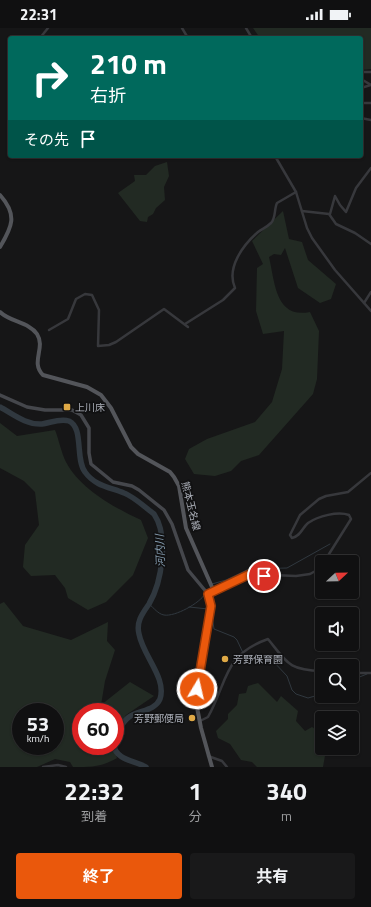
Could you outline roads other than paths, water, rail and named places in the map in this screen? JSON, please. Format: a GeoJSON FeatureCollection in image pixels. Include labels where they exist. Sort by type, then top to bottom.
{"type":"FeatureCollection","features":[{"type":"Feature","properties":{"kind":"main road"},"geometry":{"type":"LineString","coordinates":[[0,195],[8,205],[12,215],[10,230],[0,247]]}},
{"type":"Feature","properties":{"kind":"main road","name":"熊本玉名線"},"geometry":{"type":"LineString","coordinates":[[0,312],[9,319],[32,329],[37,335],[39,346],[37,365],[43,375],[87,387],[101,395],[111,408],[130,447],[138,454],[170,472],[174,476],[179,486],[186,528],[211,583],[212,590]]}},
{"type":"Feature","properties":{"kind":"main road"},"geometry":{"type":"LineString","coordinates":[[0,395],[27,407],[45,410],[72,410],[81,415],[89,428],[89,453],[91,464],[113,482],[132,486],[139,490],[164,510],[172,524],[188,570],[208,594],[211,606],[197,692],[199,721],[212,767]]}},
{"type":"Feature","properties":{"kind":"main road"},"geometry":{"type":"LineString","coordinates":[[208,594],[212,590]]}},
{"type":"Feature","properties":{"kind":"street"},"geometry":{"type":"LineString","coordinates":[[42,36],[48,28]]}},
{"type":"Feature","properties":{"kind":"street"},"geometry":{"type":"LineString","coordinates":[[363,80],[371,85],[363,87]]}},
{"type":"Feature","properties":{"kind":"street"},"geometry":{"type":"LineString","coordinates":[[276,158],[296,192],[307,228],[315,242],[335,270],[371,311]]}},
{"type":"Feature","properties":{"kind":"street"},"geometry":{"type":"LineString","coordinates":[[371,168],[356,188],[346,212],[340,205],[336,196],[330,214],[336,224],[355,233],[371,244]]}},
{"type":"Feature","properties":{"kind":"street"},"geometry":{"type":"LineString","coordinates":[[185,324],[223,300],[235,288],[232,280],[233,268],[245,245],[256,234],[270,224],[277,203],[296,192]]}},
{"type":"Feature","properties":{"kind":"street"},"geometry":{"type":"LineString","coordinates":[[302,211],[330,214]]}},
{"type":"Feature","properties":{"kind":"street"},"geometry":{"type":"LineString","coordinates":[[364,303],[371,292]]}},
{"type":"Feature","properties":{"kind":"street"},"geometry":{"type":"LineString","coordinates":[[49,330],[68,319],[76,299],[85,294],[92,295],[98,310],[98,346],[109,345],[116,342],[164,309],[188,327]]}},
{"type":"Feature","properties":{"kind":"street"},"geometry":{"type":"LineString","coordinates":[[328,555],[351,519],[349,516],[338,514],[320,518],[307,524],[298,536],[292,538],[290,535],[300,515],[319,499],[326,496],[348,492],[371,473]]}},
{"type":"Feature","properties":{"kind":"street"},"geometry":{"type":"LineString","coordinates":[[212,590],[250,574],[296,576],[310,574],[315,571]]}},
{"type":"Feature","properties":{"kind":"street"},"geometry":{"type":"LineString","coordinates":[[199,721],[208,717],[229,669],[240,654],[268,639],[284,659],[293,667],[300,670],[315,671]]}},
{"type":"Feature","properties":{"kind":"street"},"geometry":{"type":"LineString","coordinates":[[359,673],[371,673]]}},
{"type":"Feature","properties":{"kind":"street"},"geometry":{"type":"LineString","coordinates":[[208,756],[222,761],[227,767]]}},
{"type":"Feature","properties":{"kind":"street"},"geometry":{"type":"LineString","coordinates":[[43,767],[58,765],[66,767]]}},
{"type":"Feature","properties":{"kind":"waterway","name":"河内川"},"geometry":{"type":"LineString","coordinates":[[0,407],[31,423],[42,424],[59,420],[69,421],[74,425],[76,430],[80,460],[89,477],[98,483],[124,493],[139,502],[154,514],[159,523],[162,546],[160,572],[154,595],[140,618],[138,630],[141,642],[160,683],[160,699],[158,703],[151,708],[129,717],[124,722]]}},
{"type":"Feature","properties":{"kind":"waterway"},"geometry":{"type":"LineString","coordinates":[[212,584],[226,580],[249,569],[287,568],[330,544]]}},
{"type":"Feature","properties":{"kind":"waterway"},"geometry":{"type":"LineString","coordinates":[[149,604],[156,611],[164,615],[169,615],[187,609],[205,594]]}},
{"type":"Feature","properties":{"kind":"waterway"},"geometry":{"type":"LineString","coordinates":[[189,607],[208,609]]}},
{"type":"Feature","properties":{"kind":"waterway"},"geometry":{"type":"LineString","coordinates":[[212,616],[214,629],[234,637],[244,655],[248,659],[272,660],[287,676],[292,690],[296,694],[308,698],[315,696]]}},
{"type":"Feature","properties":{"kind":"waterway"},"geometry":{"type":"LineString","coordinates":[[359,677],[367,674]]}},
{"type":"Feature","properties":{"kind":"waterway","name":"河内川"},"geometry":{"type":"LineString","coordinates":[[119,755],[127,760],[146,767]]}},
{"type":"Feature","properties":{"kind":"place","name":"上川床"},"geometry":{"type":"Point","coordinates":[67,407]}},
{"type":"Feature","properties":{"kind":"place","name":"芳野保育園"},"geometry":{"type":"Point","coordinates":[225,659]}},
{"type":"Feature","properties":{"kind":"place","name":"芳野郵便局"},"geometry":{"type":"Point","coordinates":[192,718]}}]}
